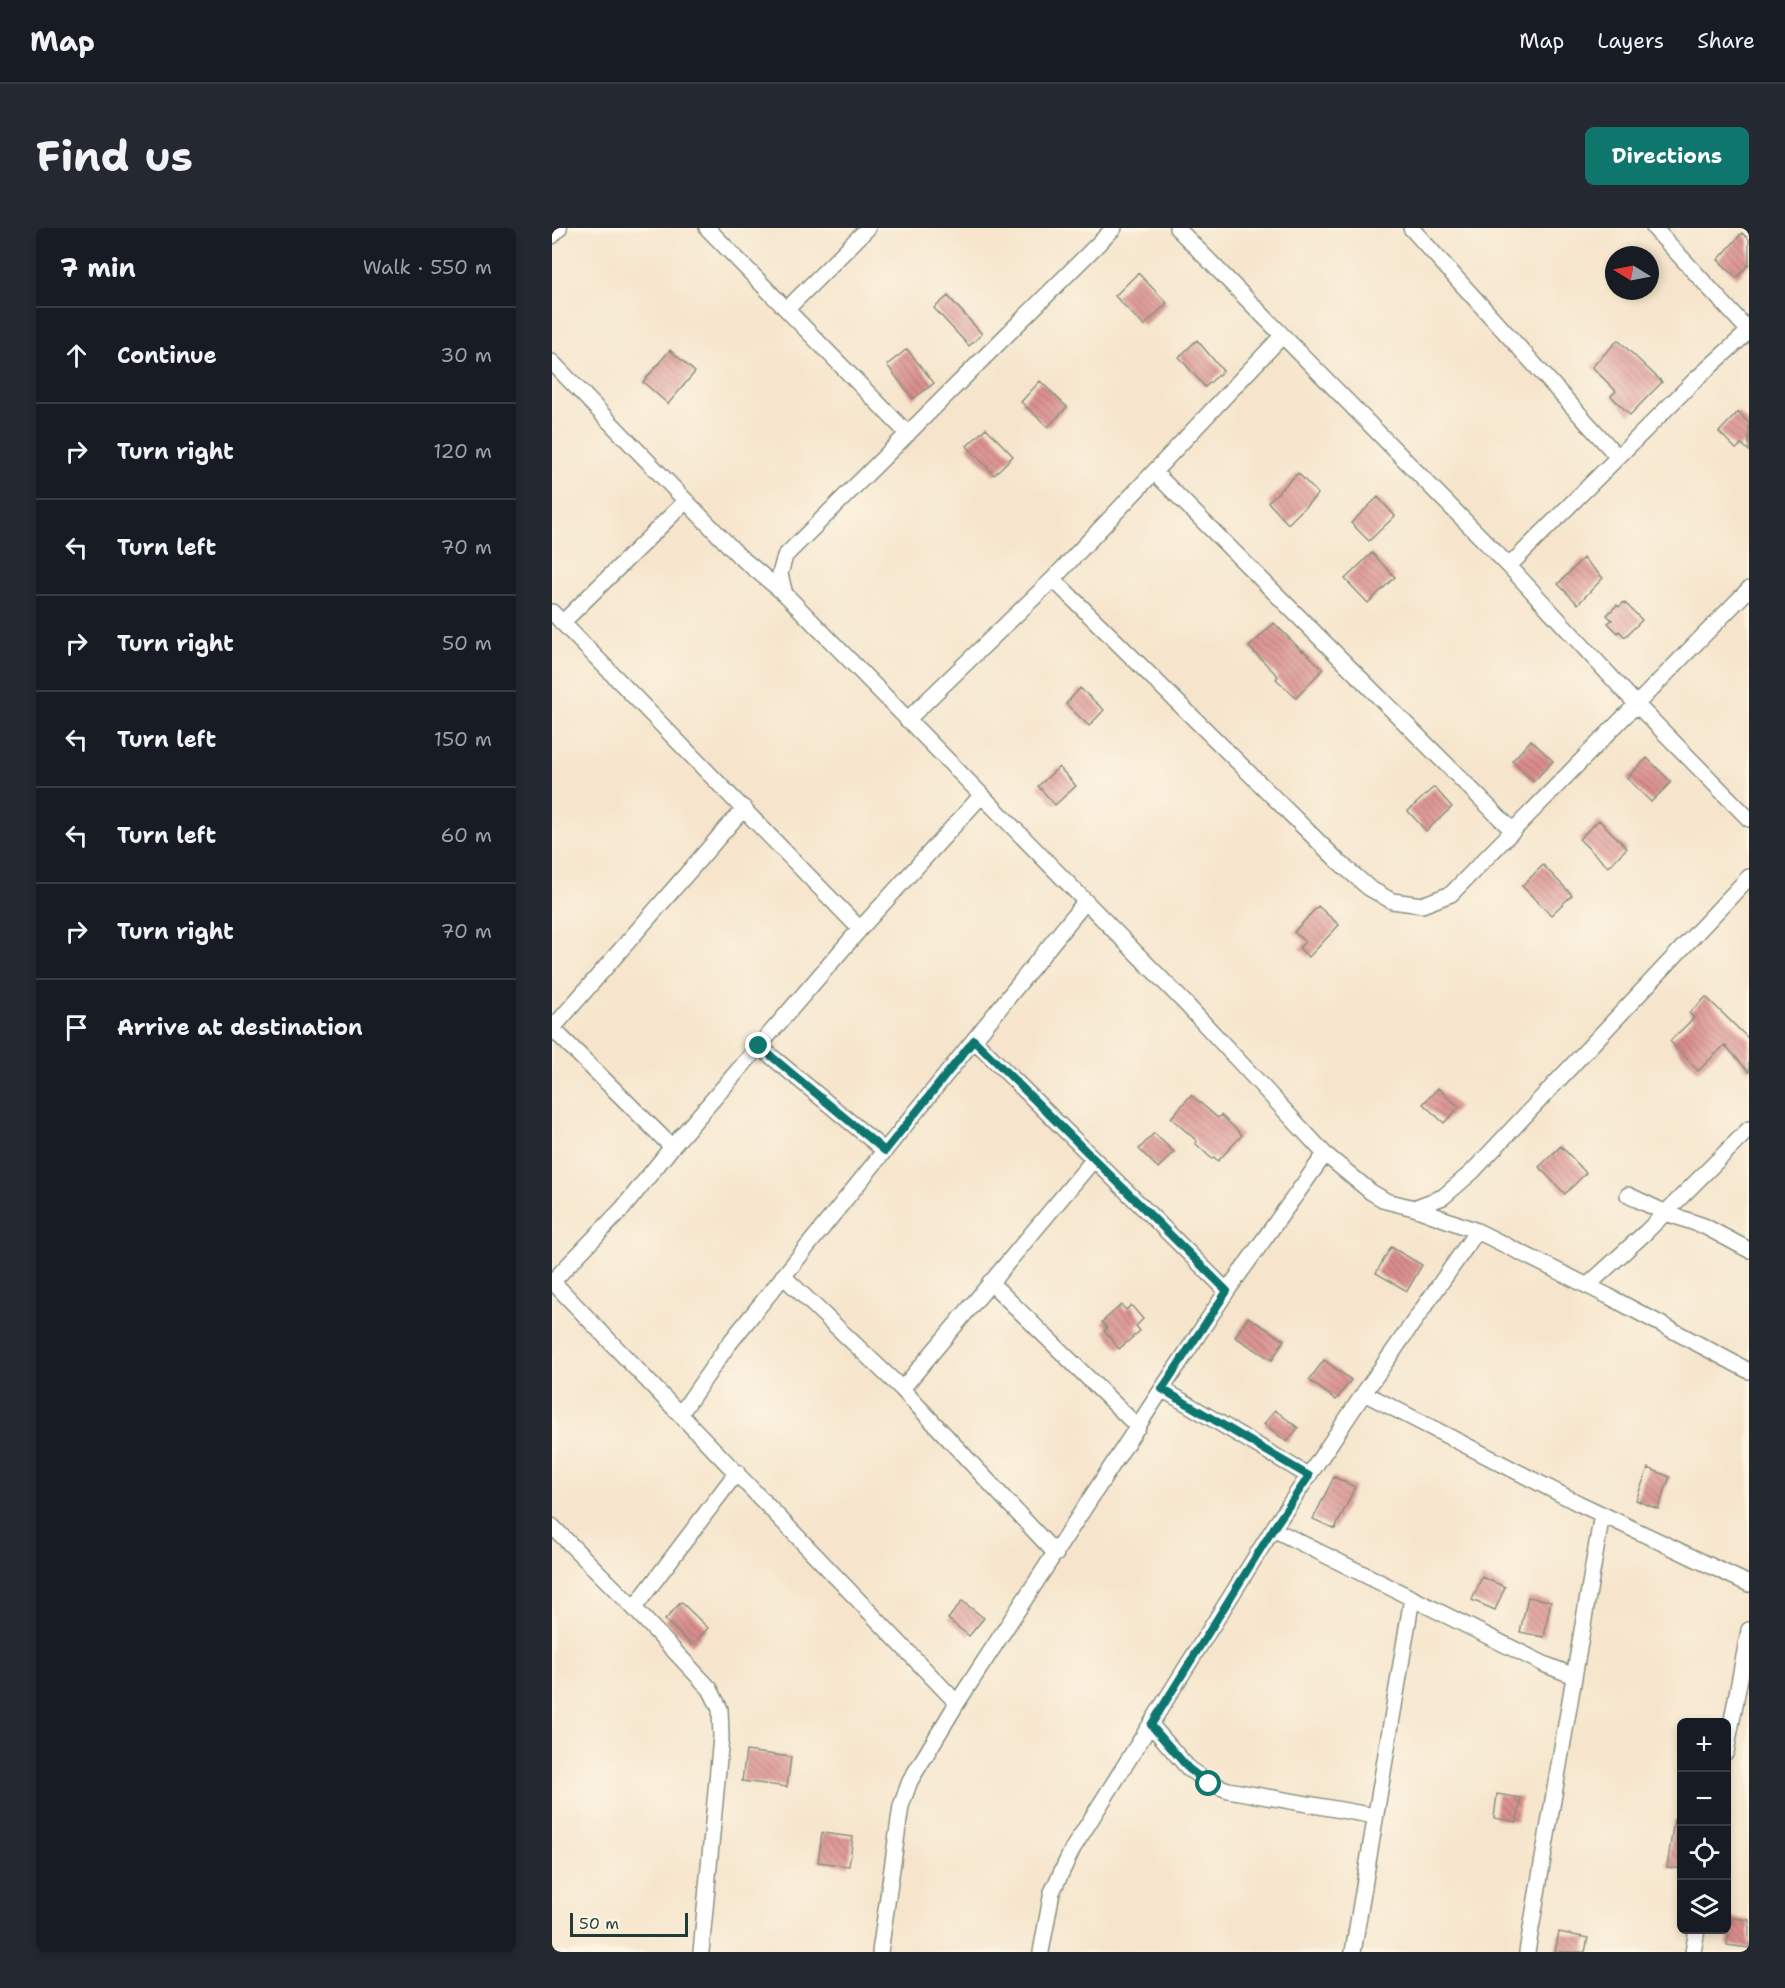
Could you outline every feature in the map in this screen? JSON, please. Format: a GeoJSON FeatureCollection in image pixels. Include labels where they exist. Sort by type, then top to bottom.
{"type":"FeatureCollection","features":[{"type":"Feature","properties":{"kind":"street"},"geometry":{"type":"LineString","coordinates":[[552,236],[559,228]]}},
{"type":"Feature","properties":{"kind":"street"},"geometry":{"type":"LineString","coordinates":[[707,228],[908,434]]}},
{"type":"Feature","properties":{"kind":"street"},"geometry":{"type":"LineString","coordinates":[[787,309],[868,228]]}},
{"type":"Feature","properties":{"kind":"street"},"geometry":{"type":"LineString","coordinates":[[785,594],[780,574],[785,556],[1114,228]]}},
{"type":"Feature","properties":{"kind":"street"},"geometry":{"type":"LineString","coordinates":[[1176,228],[1509,566],[1637,705],[1749,819]]}},
{"type":"Feature","properties":{"kind":"street"},"geometry":{"type":"LineString","coordinates":[[1412,228],[1618,457]]}},
{"type":"Feature","properties":{"kind":"street"},"geometry":{"type":"LineString","coordinates":[[1509,566],[1693,382],[1749,331],[1654,228]]}},
{"type":"Feature","properties":{"kind":"street"},"geometry":{"type":"LineString","coordinates":[[907,720],[1053,579],[1282,336]]}},
{"type":"Feature","properties":{"kind":"street"},"geometry":{"type":"LineString","coordinates":[[552,362],[685,502],[739,556],[785,594],[1185,1003],[1325,1154],[1371,1192],[1386,1201],[1414,1208],[1477,1231],[1749,1371]]}},
{"type":"Feature","properties":{"kind":"street"},"geometry":{"type":"LineString","coordinates":[[1154,472],[1513,831]]}},
{"type":"Feature","properties":{"kind":"street"},"geometry":{"type":"LineString","coordinates":[[685,502],[557,617],[860,928]]}},
{"type":"Feature","properties":{"kind":"street"},"geometry":{"type":"LineString","coordinates":[[1053,579],[1339,862],[1369,888],[1392,901],[1422,905],[1451,894],[1749,589]]}},
{"type":"Feature","properties":{"kind":"street"},"geometry":{"type":"LineString","coordinates":[[957,1703],[681,1413],[552,1282],[623,1209],[672,1147],[860,928],[981,796]]}},
{"type":"Feature","properties":{"kind":"street"},"geometry":{"type":"LineString","coordinates":[[672,1147],[552,1028],[744,808]]}},
{"type":"Feature","properties":{"kind":"street"},"geometry":{"type":"LineString","coordinates":[[1414,1208],[1443,1197],[1472,1172],[1749,877]]}},
{"type":"Feature","properties":{"kind":"street"},"geometry":{"type":"LineString","coordinates":[[681,1413],[728,1345],[1085,902]]}},
{"type":"Feature","properties":{"kind":"street"},"geometry":{"type":"LineString","coordinates":[[974,1040],[1227,1291]]}},
{"type":"Feature","properties":{"kind":"street"},"geometry":{"type":"LineString","coordinates":[[759,1046],[885,1151]]}},
{"type":"Feature","properties":{"kind":"street"},"geometry":{"type":"LineString","coordinates":[[1587,1286],[1666,1213],[1749,1129]]}},
{"type":"Feature","properties":{"kind":"street"},"geometry":{"type":"LineString","coordinates":[[880,1952],[901,1806],[910,1781],[957,1703],[1162,1389],[1227,1291],[1325,1154]]}},
{"type":"Feature","properties":{"kind":"street"},"geometry":{"type":"LineString","coordinates":[[902,1389],[1094,1158]]}},
{"type":"Feature","properties":{"kind":"street"},"geometry":{"type":"LineString","coordinates":[[1628,1195],[1666,1213],[1704,1226],[1749,1250]]}},
{"type":"Feature","properties":{"kind":"street"},"geometry":{"type":"LineString","coordinates":[[1041,1952],[1052,1892],[1073,1848],[1273,1529],[1477,1231]]}},
{"type":"Feature","properties":{"kind":"street"},"geometry":{"type":"LineString","coordinates":[[783,1276],[902,1389],[1056,1554]]}},
{"type":"Feature","properties":{"kind":"street"},"geometry":{"type":"LineString","coordinates":[[990,1282],[1138,1427]]}},
{"type":"Feature","properties":{"kind":"street"},"geometry":{"type":"LineString","coordinates":[[1162,1389],[1309,1476]]}},
{"type":"Feature","properties":{"kind":"street"},"geometry":{"type":"LineString","coordinates":[[1364,1393],[1602,1514],[1749,1584]]}},
{"type":"Feature","properties":{"kind":"street"},"geometry":{"type":"LineString","coordinates":[[634,1608],[737,1472]]}},
{"type":"Feature","properties":{"kind":"street"},"geometry":{"type":"LineString","coordinates":[[1527,1952],[1602,1514]]}},
{"type":"Feature","properties":{"kind":"street"},"geometry":{"type":"LineString","coordinates":[[552,1526],[634,1608],[710,1689],[720,1709],[720,1749],[701,1952]]}},
{"type":"Feature","properties":{"kind":"street"},"geometry":{"type":"LineString","coordinates":[[1273,1529],[1546,1665],[1574,1676]]}},
{"type":"Feature","properties":{"kind":"street"},"geometry":{"type":"LineString","coordinates":[[1353,1952],[1412,1598]]}},
{"type":"Feature","properties":{"kind":"street"},"geometry":{"type":"LineString","coordinates":[[1731,1725],[1749,1630]]}},
{"type":"Feature","properties":{"kind":"street"},"geometry":{"type":"LineString","coordinates":[[1151,1725],[1189,1769],[1209,1784],[1228,1790],[1375,1816]]}},
{"type":"Feature","properties":{"kind":"street"},"geometry":{"type":"LineString","coordinates":[[1693,1952],[1695,1934]]}},
{"type":"Feature","properties":{"kind":"building"},"geometry":{"type":"Polygon","coordinates":[[[1742,233],[1749,239],[1749,264],[1737,278],[1718,260],[1742,233]]]}},
{"type":"Feature","properties":{"kind":"building"},"geometry":{"type":"Polygon","coordinates":[[[1138,273],[1167,303],[1144,326],[1115,296],[1138,273]]]}},
{"type":"Feature","properties":{"kind":"building"},"geometry":{"type":"Polygon","coordinates":[[[948,296],[982,334],[969,346],[934,308],[948,296]]]}},
{"type":"Feature","properties":{"kind":"building"},"geometry":{"type":"Polygon","coordinates":[[[1197,340],[1223,371],[1205,387],[1179,357],[1197,340]]]}},
{"type":"Feature","properties":{"kind":"building"},"geometry":{"type":"Polygon","coordinates":[[[1618,340],[1662,382],[1630,415],[1611,396],[1616,391],[1592,367],[1618,340]]]}},
{"type":"Feature","properties":{"kind":"building"},"geometry":{"type":"Polygon","coordinates":[[[907,349],[934,383],[913,399],[887,365],[907,349]]]}},
{"type":"Feature","properties":{"kind":"building"},"geometry":{"type":"Polygon","coordinates":[[[670,350],[695,372],[668,404],[643,382],[670,350]]]}},
{"type":"Feature","properties":{"kind":"building"},"geometry":{"type":"Polygon","coordinates":[[[1040,381],[1067,407],[1048,427],[1021,402],[1040,381]]]}},
{"type":"Feature","properties":{"kind":"building"},"geometry":{"type":"Polygon","coordinates":[[[1738,412],[1749,423],[1749,451],[1742,444],[1736,449],[1719,432],[1738,412]]]}},
{"type":"Feature","properties":{"kind":"building"},"geometry":{"type":"Polygon","coordinates":[[[986,428],[1013,456],[994,475],[967,446],[986,428]]]}},
{"type":"Feature","properties":{"kind":"building"},"geometry":{"type":"Polygon","coordinates":[[[1298,473],[1318,494],[1288,524],[1268,502],[1298,473]]]}},
{"type":"Feature","properties":{"kind":"building"},"geometry":{"type":"Polygon","coordinates":[[[1378,497],[1395,516],[1369,541],[1351,523],[1378,497]]]}},
{"type":"Feature","properties":{"kind":"building"},"geometry":{"type":"Polygon","coordinates":[[[1372,553],[1395,577],[1368,603],[1345,579],[1372,553]]]}},
{"type":"Feature","properties":{"kind":"building"},"geometry":{"type":"Polygon","coordinates":[[[1583,558],[1603,578],[1578,604],[1558,584],[1583,558]]]}},
{"type":"Feature","properties":{"kind":"building"},"geometry":{"type":"Polygon","coordinates":[[[1624,602],[1642,620],[1625,637],[1608,623],[1612,620],[1607,615],[1617,605],[1619,607],[1624,602]]]}},
{"type":"Feature","properties":{"kind":"building"},"geometry":{"type":"Polygon","coordinates":[[[1274,623],[1323,669],[1296,698],[1276,679],[1278,676],[1249,647],[1274,623]]]}},
{"type":"Feature","properties":{"kind":"building"},"geometry":{"type":"Polygon","coordinates":[[[1080,688],[1104,710],[1089,726],[1066,704],[1080,688]]]}},
{"type":"Feature","properties":{"kind":"building"},"geometry":{"type":"Polygon","coordinates":[[[1531,740],[1553,761],[1533,782],[1512,761],[1531,740]]]}},
{"type":"Feature","properties":{"kind":"building"},"geometry":{"type":"Polygon","coordinates":[[[1647,758],[1671,782],[1651,802],[1627,778],[1647,758]]]}},
{"type":"Feature","properties":{"kind":"building"},"geometry":{"type":"Polygon","coordinates":[[[1059,767],[1076,786],[1055,805],[1038,786],[1059,767]]]}},
{"type":"Feature","properties":{"kind":"building"},"geometry":{"type":"Polygon","coordinates":[[[1434,787],[1452,807],[1426,831],[1408,811],[1434,787]]]}},
{"type":"Feature","properties":{"kind":"building"},"geometry":{"type":"Polygon","coordinates":[[[1599,820],[1627,848],[1608,867],[1579,839],[1599,820]]]}},
{"type":"Feature","properties":{"kind":"building"},"geometry":{"type":"Polygon","coordinates":[[[1543,865],[1572,895],[1551,915],[1522,886],[1543,865]]]}},
{"type":"Feature","properties":{"kind":"building"},"geometry":{"type":"Polygon","coordinates":[[[1318,906],[1339,925],[1309,957],[1299,948],[1305,942],[1294,932],[1318,906]]]}},
{"type":"Feature","properties":{"kind":"building"},"geometry":{"type":"Polygon","coordinates":[[[1706,997],[1749,1039],[1749,1072],[1725,1045],[1698,1071],[1670,1041],[1694,1018],[1689,1013],[1706,997]]]}},
{"type":"Feature","properties":{"kind":"building"},"geometry":{"type":"Polygon","coordinates":[[[1438,1088],[1459,1107],[1444,1123],[1423,1104],[1438,1088]]]}},
{"type":"Feature","properties":{"kind":"building"},"geometry":{"type":"Polygon","coordinates":[[[1191,1095],[1218,1118],[1221,1115],[1242,1135],[1218,1161],[1214,1157],[1212,1159],[1195,1143],[1197,1141],[1171,1118],[1191,1095]]]}},
{"type":"Feature","properties":{"kind":"building"},"geometry":{"type":"Polygon","coordinates":[[[1154,1133],[1174,1152],[1158,1168],[1139,1149],[1154,1133]]]}},
{"type":"Feature","properties":{"kind":"building"},"geometry":{"type":"Polygon","coordinates":[[[1561,1146],[1586,1173],[1565,1194],[1539,1167],[1561,1146]]]}},
{"type":"Feature","properties":{"kind":"building"},"geometry":{"type":"Polygon","coordinates":[[[1391,1247],[1422,1265],[1407,1291],[1376,1273],[1391,1247]]]}},
{"type":"Feature","properties":{"kind":"building"},"geometry":{"type":"Polygon","coordinates":[[[1121,1305],[1126,1310],[1131,1305],[1143,1319],[1136,1326],[1140,1331],[1119,1349],[1104,1331],[1107,1328],[1102,1322],[1121,1305]]]}},
{"type":"Feature","properties":{"kind":"building"},"geometry":{"type":"Polygon","coordinates":[[[1248,1317],[1284,1340],[1272,1360],[1235,1337],[1248,1317]]]}},
{"type":"Feature","properties":{"kind":"building"},"geometry":{"type":"Polygon","coordinates":[[[1324,1360],[1351,1380],[1336,1400],[1309,1380],[1324,1360]]]}},
{"type":"Feature","properties":{"kind":"building"},"geometry":{"type":"Polygon","coordinates":[[[1275,1410],[1298,1428],[1287,1442],[1264,1424],[1275,1410]]]}},
{"type":"Feature","properties":{"kind":"building"},"geometry":{"type":"Polygon","coordinates":[[[1648,1468],[1670,1477],[1658,1509],[1636,1500],[1648,1468]]]}},
{"type":"Feature","properties":{"kind":"building"},"geometry":{"type":"Polygon","coordinates":[[[1334,1477],[1355,1487],[1335,1529],[1313,1519],[1334,1477]]]}},
{"type":"Feature","properties":{"kind":"building"},"geometry":{"type":"Polygon","coordinates":[[[1482,1577],[1505,1587],[1495,1610],[1472,1600],[1482,1577]]]}},
{"type":"Feature","properties":{"kind":"building"},"geometry":{"type":"Polygon","coordinates":[[[1528,1597],[1551,1601],[1544,1637],[1520,1632],[1528,1597]]]}},
{"type":"Feature","properties":{"kind":"building"},"geometry":{"type":"Polygon","coordinates":[[[962,1601],[984,1618],[969,1636],[948,1619],[962,1601]]]}},
{"type":"Feature","properties":{"kind":"building"},"geometry":{"type":"Polygon","coordinates":[[[681,1602],[708,1628],[692,1645],[665,1620],[681,1602]]]}},
{"type":"Feature","properties":{"kind":"building"},"geometry":{"type":"Polygon","coordinates":[[[746,1751],[791,1757],[787,1787],[742,1781],[746,1751]]]}},
{"type":"Feature","properties":{"kind":"building"},"geometry":{"type":"Polygon","coordinates":[[[1497,1794],[1521,1798],[1517,1822],[1494,1818],[1497,1794]]]}},
{"type":"Feature","properties":{"kind":"building"},"geometry":{"type":"Polygon","coordinates":[[[1674,1820],[1677,1820],[1677,1868],[1667,1867],[1674,1820]]]}},
{"type":"Feature","properties":{"kind":"building"},"geometry":{"type":"Polygon","coordinates":[[[822,1833],[853,1837],[849,1866],[818,1862],[822,1833]]]}},
{"type":"Feature","properties":{"kind":"building"},"geometry":{"type":"Polygon","coordinates":[[[1731,1918],[1749,1920],[1749,1948],[1727,1945],[1729,1934],[1731,1934],[1731,1918]]]}},
{"type":"Feature","properties":{"kind":"building"},"geometry":{"type":"Polygon","coordinates":[[[1559,1932],[1588,1938],[1585,1952],[1555,1952],[1559,1932]]]}},
{"type":"Feature","properties":{"kind":"route"},"geometry":{"type":"LineString","coordinates":[[759,1046],[885,1151],[974,1040],[1227,1291],[1162,1389],[1309,1476],[1273,1529],[1151,1725],[1189,1769],[1209,1784]]}}]}
